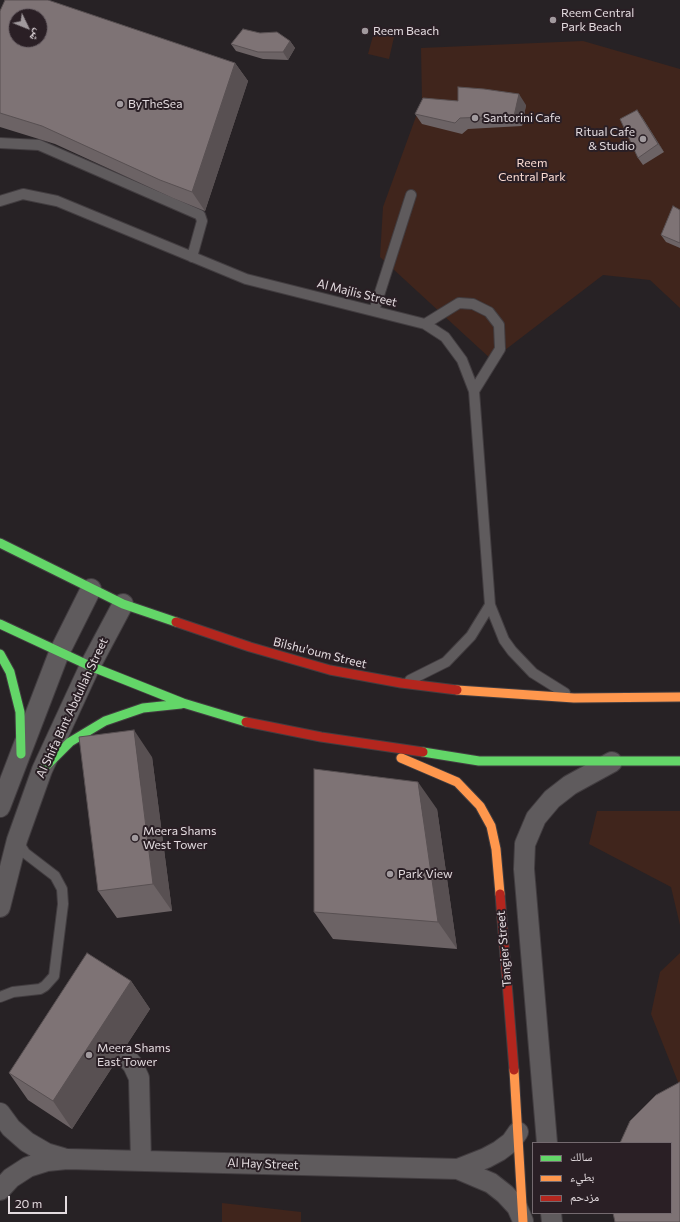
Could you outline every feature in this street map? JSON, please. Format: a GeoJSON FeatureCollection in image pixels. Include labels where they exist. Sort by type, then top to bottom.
{"type":"FeatureCollection","features":[{"type":"Feature","properties":{"kind":"main road","name":"Bilshu'oum Street"},"geometry":{"type":"LineString","coordinates":[[0,543],[123,604],[250,648],[330,670],[401,683],[478,693],[574,698],[680,696]]}},
{"type":"Feature","properties":{"kind":"main road"},"geometry":{"type":"LineString","coordinates":[[0,624],[59,653],[183,704],[236,720],[370,746],[479,761],[680,761]]}},
{"type":"Feature","properties":{"kind":"main road"},"geometry":{"type":"LineString","coordinates":[[0,654],[10,672],[20,712],[21,754]]}},
{"type":"Feature","properties":{"kind":"main road"},"geometry":{"type":"LineString","coordinates":[[42,770],[70,742],[105,721],[143,708],[183,704]]}},
{"type":"Feature","properties":{"kind":"main road","name":"Tangier Street"},"geometry":{"type":"LineString","coordinates":[[370,746],[457,782],[480,806],[491,826],[496,849],[518,1132],[523,1222]]}},
{"type":"Feature","properties":{"kind":"street"},"geometry":{"type":"LineString","coordinates":[[0,807],[59,653],[91,589]]}},
{"type":"Feature","properties":{"kind":"street","name":"Al Shifa Bint Abdullah Street"},"geometry":{"type":"LineString","coordinates":[[0,907],[17,840],[42,770],[90,666],[123,604]]}},
{"type":"Feature","properties":{"kind":"street"},"geometry":{"type":"LineString","coordinates":[[547,1142],[524,869],[526,844],[536,818],[552,799],[570,785],[612,762]]}},
{"type":"Feature","properties":{"kind":"street"},"geometry":{"type":"LineString","coordinates":[[124,1055],[133,1066],[139,1078],[141,1161]]}},
{"type":"Feature","properties":{"kind":"street","name":"Al Hay Street"},"geometry":{"type":"LineString","coordinates":[[0,1113],[11,1128],[27,1142],[46,1153],[67,1159]]}},
{"type":"Feature","properties":{"kind":"street","name":"Al Hay Street"},"geometry":{"type":"LineString","coordinates":[[458,1169],[499,1151],[511,1142],[518,1132]]}},
{"type":"Feature","properties":{"kind":"street","name":"Al Hay Street"},"geometry":{"type":"LineString","coordinates":[[0,1190],[11,1178],[28,1167],[47,1161],[67,1159],[458,1169],[491,1183],[505,1194],[517,1206],[523,1222]]}},
{"type":"Feature","properties":{"kind":"lane"},"geometry":{"type":"LineString","coordinates":[[0,143],[39,145],[200,215],[202,221],[192,257]]}},
{"type":"Feature","properties":{"kind":"lane","name":"Al Majlis Street"},"geometry":{"type":"LineString","coordinates":[[0,201],[24,194],[57,201],[246,279],[425,324],[445,337],[462,360],[474,391],[490,605],[504,640],[512,651],[533,673],[574,698]]}},
{"type":"Feature","properties":{"kind":"lane"},"geometry":{"type":"LineString","coordinates":[[374,311],[411,195]]}},
{"type":"Feature","properties":{"kind":"lane"},"geometry":{"type":"LineString","coordinates":[[425,324],[459,303],[474,304],[489,312],[499,325],[500,349],[474,391]]}},
{"type":"Feature","properties":{"kind":"lane"},"geometry":{"type":"LineString","coordinates":[[401,683],[414,679],[446,662],[471,636],[490,605]]}},
{"type":"Feature","properties":{"kind":"lane"},"geometry":{"type":"LineString","coordinates":[[0,997],[13,992],[40,989],[50,981],[56,970],[63,904],[62,889],[54,876],[25,854],[17,840]]}},
{"type":"Feature","properties":{"kind":"green space"},"geometry":{"type":"Polygon","coordinates":[[[374,32],[394,37],[389,59],[368,54],[374,32]]]}},
{"type":"Feature","properties":{"kind":"green space","name":"Reem Central Park"},"geometry":{"type":"Polygon","coordinates":[[[583,41],[680,69],[680,308],[650,280],[603,275],[492,360],[380,257],[383,207],[422,100],[421,48],[583,41]]]}},
{"type":"Feature","properties":{"kind":"green space"},"geometry":{"type":"Polygon","coordinates":[[[597,811],[680,811],[680,925],[671,887],[589,844],[597,811]]]}},
{"type":"Feature","properties":{"kind":"green space"},"geometry":{"type":"Polygon","coordinates":[[[680,953],[680,1087],[651,1014],[660,972],[680,953]]]}},
{"type":"Feature","properties":{"kind":"green space"},"geometry":{"type":"Polygon","coordinates":[[[222,1203],[301,1212],[301,1222],[222,1222],[222,1203]]]}},
{"type":"Feature","properties":{"kind":"building","name":"ByTheSea"},"geometry":{"type":"Polygon","coordinates":[[[5,0],[48,0],[235,63],[192,192],[160,180],[42,126],[0,113],[0,11],[5,0]]]}},
{"type":"Feature","properties":{"kind":"building"},"geometry":{"type":"Polygon","coordinates":[[[243,29],[260,33],[277,32],[290,41],[283,52],[258,52],[231,44],[243,29]]]}},
{"type":"Feature","properties":{"kind":"building"},"geometry":{"type":"Polygon","coordinates":[[[458,87],[519,94],[514,116],[460,118],[455,123],[415,114],[423,98],[458,101],[458,87]]]}},
{"type":"Feature","properties":{"kind":"building","name":"Ritual Cafe & Studio"},"geometry":{"type":"Polygon","coordinates":[[[637,110],[658,144],[638,158],[620,119],[637,110]]]}},
{"type":"Feature","properties":{"kind":"building"},"geometry":{"type":"Polygon","coordinates":[[[673,206],[680,210],[680,243],[661,235],[673,206]]]}},
{"type":"Feature","properties":{"kind":"building"},"geometry":{"type":"Polygon","coordinates":[[[134,730],[153,884],[98,891],[79,737],[134,730]]]}},
{"type":"Feature","properties":{"kind":"building","name":"Park View"},"geometry":{"type":"Polygon","coordinates":[[[314,769],[418,782],[438,922],[314,912],[314,769]]]}},
{"type":"Feature","properties":{"kind":"building"},"geometry":{"type":"Polygon","coordinates":[[[87,953],[131,981],[53,1101],[9,1073],[87,953]]]}},
{"type":"Feature","properties":{"kind":"building"},"geometry":{"type":"Polygon","coordinates":[[[680,1082],[680,1222],[615,1222],[613,1214],[672,1214],[672,1142],[620,1142],[630,1121],[656,1095],[680,1082]]]}},
{"type":"Feature","properties":{"kind":"traffic: fast"},"geometry":{"type":"LineString","coordinates":[[0,543],[123,604],[176,622]]}},
{"type":"Feature","properties":{"kind":"traffic: fast"},"geometry":{"type":"LineString","coordinates":[[0,624],[90,666],[183,703],[246,722]]}},
{"type":"Feature","properties":{"kind":"traffic: fast"},"geometry":{"type":"LineString","coordinates":[[0,654],[10,672],[20,712],[21,754]]}},
{"type":"Feature","properties":{"kind":"traffic: fast"},"geometry":{"type":"LineString","coordinates":[[42,770],[70,742],[105,721],[143,708],[181,704]]}},
{"type":"Feature","properties":{"kind":"traffic: fast"},"geometry":{"type":"LineString","coordinates":[[423,752],[479,761],[680,761]]}},
{"type":"Feature","properties":{"kind":"traffic: slow"},"geometry":{"type":"LineString","coordinates":[[457,690],[574,698],[680,697]]}},
{"type":"Feature","properties":{"kind":"traffic: slow"},"geometry":{"type":"LineString","coordinates":[[401,758],[457,782],[480,806],[491,826],[496,849],[500,894]]}},
{"type":"Feature","properties":{"kind":"traffic: slow"},"geometry":{"type":"LineString","coordinates":[[514,1070],[523,1222]]}},
{"type":"Feature","properties":{"kind":"traffic: jam"},"geometry":{"type":"LineString","coordinates":[[176,622],[250,647],[330,670],[401,683],[457,690]]}},
{"type":"Feature","properties":{"kind":"traffic: jam"},"geometry":{"type":"LineString","coordinates":[[246,722],[321,737],[423,752]]}},
{"type":"Feature","properties":{"kind":"traffic: jam"},"geometry":{"type":"LineString","coordinates":[[500,894],[514,1070]]}},
{"type":"Feature","properties":{"kind":"place","name":"Reem Central Park Beach"},"geometry":{"type":"Point","coordinates":[553,20]}},
{"type":"Feature","properties":{"kind":"place","name":"Reem Beach"},"geometry":{"type":"Point","coordinates":[365,31]}},
{"type":"Feature","properties":{"kind":"place","name":"ByTheSea"},"geometry":{"type":"Point","coordinates":[120,104]}},
{"type":"Feature","properties":{"kind":"place","name":"Santorini Cafe"},"geometry":{"type":"Point","coordinates":[475,118]}},
{"type":"Feature","properties":{"kind":"place","name":"Ritual Cafe & Studio"},"geometry":{"type":"Point","coordinates":[643,139]}},
{"type":"Feature","properties":{"kind":"place","name":"Meera Shams West Tower"},"geometry":{"type":"Point","coordinates":[135,838]}},
{"type":"Feature","properties":{"kind":"place","name":"Park View"},"geometry":{"type":"Point","coordinates":[390,874]}},
{"type":"Feature","properties":{"kind":"place","name":"Meera Shams East Tower"},"geometry":{"type":"Point","coordinates":[89,1055]}}]}
